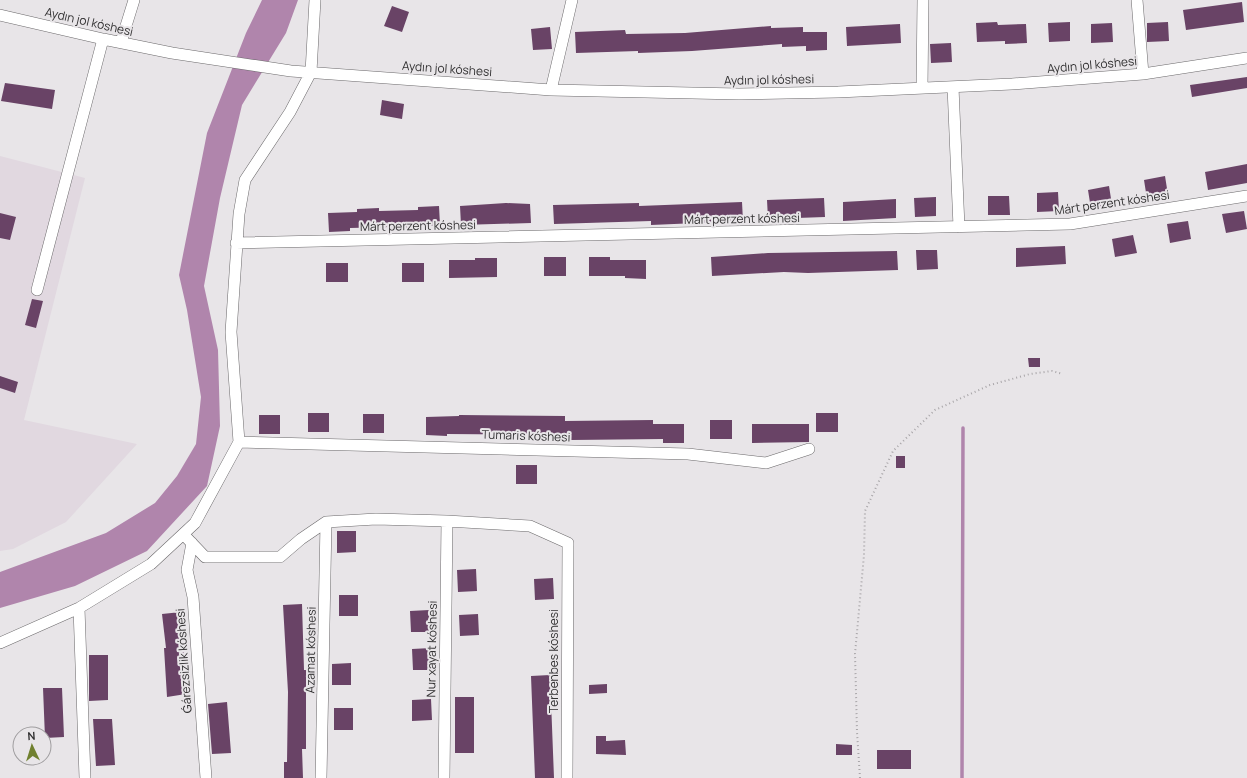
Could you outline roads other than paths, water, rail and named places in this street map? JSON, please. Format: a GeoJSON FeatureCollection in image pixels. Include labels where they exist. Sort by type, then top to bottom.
{"type":"FeatureCollection","features":[{"type":"Feature","properties":{"kind":"street"},"geometry":{"type":"LineString","coordinates":[[121,42],[134,0]]}},
{"type":"Feature","properties":{"kind":"street"},"geometry":{"type":"LineString","coordinates":[[0,643],[79,608],[151,564],[188,539],[239,442],[231,332],[239,214],[246,180],[290,112],[311,72],[315,0]]}},
{"type":"Feature","properties":{"kind":"street"},"geometry":{"type":"LineString","coordinates":[[551,90],[572,0]]}},
{"type":"Feature","properties":{"kind":"street"},"geometry":{"type":"LineString","coordinates":[[922,88],[923,0]]}},
{"type":"Feature","properties":{"kind":"street"},"geometry":{"type":"LineString","coordinates":[[1137,0],[1144,74]]}},
{"type":"Feature","properties":{"kind":"street","name":"Aydın jol kóshesi"},"geometry":{"type":"LineString","coordinates":[[0,15],[102,39],[172,53],[290,71],[551,90],[739,94],[838,92],[953,87],[1144,74],[1247,58]]}},
{"type":"Feature","properties":{"kind":"street"},"geometry":{"type":"LineString","coordinates":[[37,290],[102,39]]}},
{"type":"Feature","properties":{"kind":"street"},"geometry":{"type":"LineString","coordinates":[[953,87],[959,227]]}},
{"type":"Feature","properties":{"kind":"street","name":"Márt perzent kóshesi"},"geometry":{"type":"LineString","coordinates":[[236,243],[1070,224],[1247,196]]}},
{"type":"Feature","properties":{"kind":"street","name":"Tumaris kóshesi"},"geometry":{"type":"LineString","coordinates":[[239,442],[688,454],[766,463],[809,449]]}},
{"type":"Feature","properties":{"kind":"street"},"geometry":{"type":"LineString","coordinates":[[188,539],[205,557],[280,557],[326,522],[376,519],[447,521]]}},
{"type":"Feature","properties":{"kind":"street","name":"Terbenbes kóshesi"},"geometry":{"type":"LineString","coordinates":[[447,521],[530,526],[568,544],[567,778]]}},
{"type":"Feature","properties":{"kind":"street","name":"Nur xayat kóshesi"},"geometry":{"type":"LineString","coordinates":[[444,778],[447,521]]}},
{"type":"Feature","properties":{"kind":"street","name":"Azamat kóshesi"},"geometry":{"type":"LineString","coordinates":[[321,778],[326,522]]}},
{"type":"Feature","properties":{"kind":"street","name":"Ǵárezsizlik kóshesi"},"geometry":{"type":"LineString","coordinates":[[188,539],[187,570],[193,597],[206,778]]}},
{"type":"Feature","properties":{"kind":"street"},"geometry":{"type":"LineString","coordinates":[[79,608],[85,778]]}},
{"type":"Feature","properties":{"kind":"waterway"},"geometry":{"type":"LineString","coordinates":[[962,778],[963,428]]}}]}
